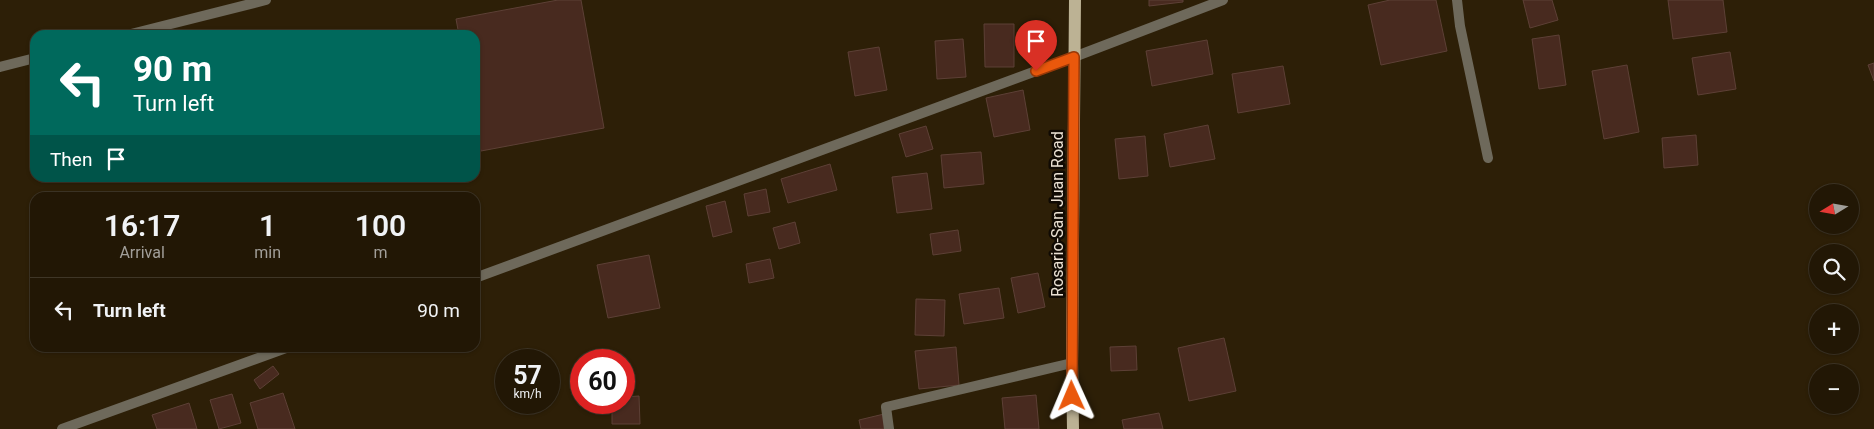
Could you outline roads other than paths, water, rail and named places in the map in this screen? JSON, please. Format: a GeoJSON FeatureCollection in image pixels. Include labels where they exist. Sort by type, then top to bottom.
{"type":"FeatureCollection","features":[{"type":"Feature","properties":{"kind":"main road","name":"Rosario-San Juan Road"},"geometry":{"type":"LineString","coordinates":[[1073,429],[1075,0]]}},
{"type":"Feature","properties":{"kind":"street"},"geometry":{"type":"LineString","coordinates":[[148,30],[266,0]]}},
{"type":"Feature","properties":{"kind":"street"},"geometry":{"type":"LineString","coordinates":[[480,276],[1074,57],[1223,0]]}},
{"type":"Feature","properties":{"kind":"street"},"geometry":{"type":"LineString","coordinates":[[1457,0],[1460,26],[1488,158]]}},
{"type":"Feature","properties":{"kind":"street"},"geometry":{"type":"LineString","coordinates":[[0,67],[30,59]]}},
{"type":"Feature","properties":{"kind":"street"},"geometry":{"type":"LineString","coordinates":[[62,429],[275,352]]}},
{"type":"Feature","properties":{"kind":"street"},"geometry":{"type":"LineString","coordinates":[[890,429],[886,407],[1072,363]]}}]}
